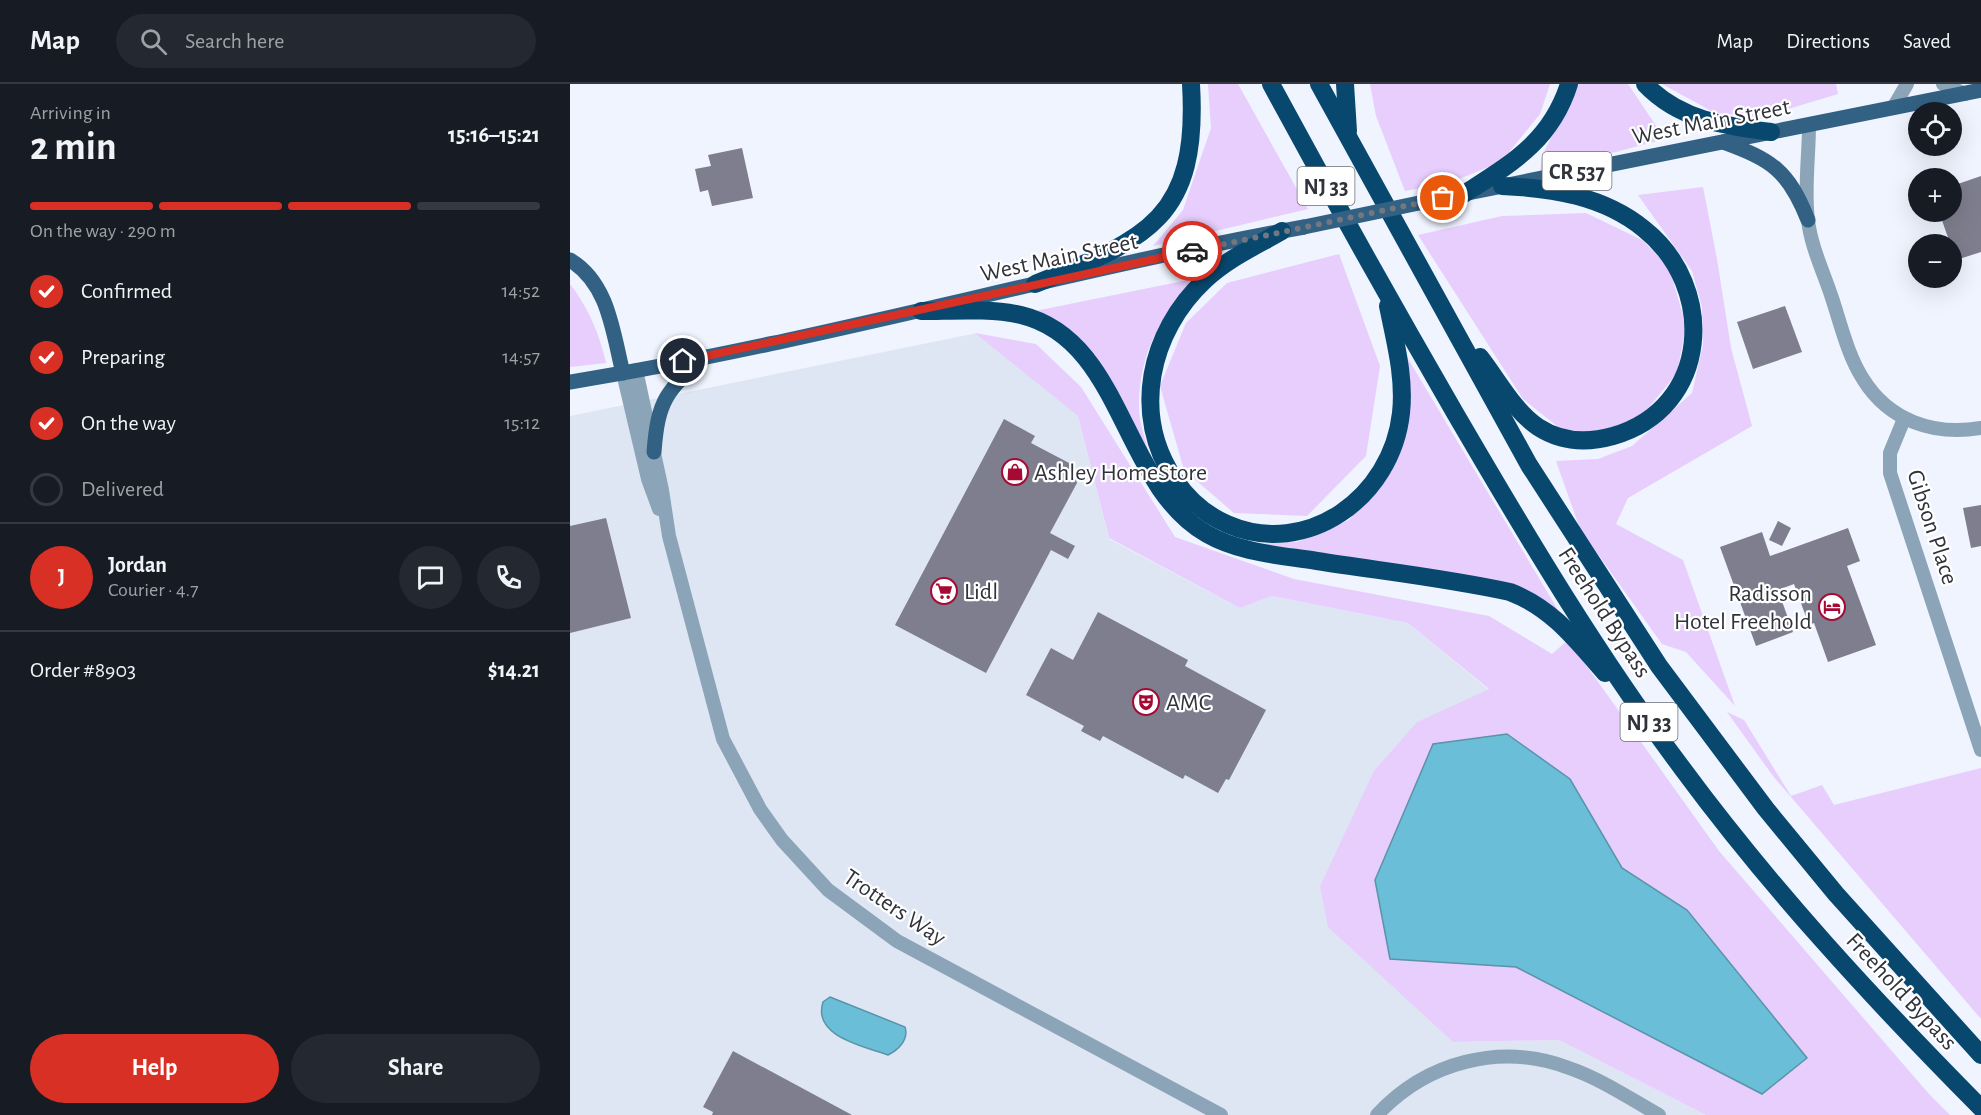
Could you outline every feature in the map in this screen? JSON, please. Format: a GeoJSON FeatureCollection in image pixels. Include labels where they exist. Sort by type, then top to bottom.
{"type":"FeatureCollection","features":[{"type":"Feature","properties":{"kind":"highway"},"geometry":{"type":"LineString","coordinates":[[1035,284],[1126,244],[1163,212],[1181,182],[1190,154],[1193,121],[1191,84]]}},
{"type":"Feature","properties":{"kind":"highway","name":"Freehold Bypass"},"geometry":{"type":"LineString","coordinates":[[1271,84],[1509,506],[1647,720],[1746,851],[1809,927],[1981,1108]]}},
{"type":"Feature","properties":{"kind":"highway","name":"Freehold Bypass"},"geometry":{"type":"LineString","coordinates":[[1319,84],[1529,465],[1659,666],[1766,809],[1836,894],[1981,1055]]}},
{"type":"Feature","properties":{"kind":"highway"},"geometry":{"type":"LineString","coordinates":[[1345,84],[1348,136]]}},
{"type":"Feature","properties":{"kind":"highway"},"geometry":{"type":"LineString","coordinates":[[1464,194],[1533,146],[1554,119],[1569,84]]}},
{"type":"Feature","properties":{"kind":"highway"},"geometry":{"type":"LineString","coordinates":[[1645,84],[1680,111],[1717,125],[1771,132]]}},
{"type":"Feature","properties":{"kind":"highway"},"geometry":{"type":"LineString","coordinates":[[1450,319],[1527,418],[1549,433],[1565,438],[1603,439],[1631,429],[1660,409],[1686,370],[1694,337],[1692,304],[1682,274],[1655,239],[1620,213],[1583,198],[1545,187],[1502,186]]}},
{"type":"Feature","properties":{"kind":"highway"},"geometry":{"type":"LineString","coordinates":[[1282,231],[1234,258],[1205,280],[1182,306],[1156,353],[1152,371],[1149,412],[1159,452],[1168,470],[1185,494],[1217,519],[1242,530],[1263,534],[1303,531],[1336,517],[1352,506],[1378,476],[1394,444],[1402,400],[1397,350],[1383,286]]}},
{"type":"Feature","properties":{"kind":"highway"},"geometry":{"type":"LineString","coordinates":[[921,311],[1022,316],[1047,327],[1072,344],[1097,374],[1160,490],[1182,515],[1207,534],[1249,550],[1496,589],[1528,599],[1560,622],[1647,720]]}},
{"type":"Feature","properties":{"kind":"main road","name":"West Main Street"},"geometry":{"type":"LineString","coordinates":[[570,382],[630,372],[921,311],[1282,231],[1981,90]]}},
{"type":"Feature","properties":{"kind":"main road"},"geometry":{"type":"LineString","coordinates":[[1723,142],[1755,154],[1781,171],[1798,195],[1808,220]]}},
{"type":"Feature","properties":{"kind":"main road"},"geometry":{"type":"LineString","coordinates":[[570,260],[591,279],[605,300],[630,372]]}},
{"type":"Feature","properties":{"kind":"main road"},"geometry":{"type":"LineString","coordinates":[[654,452],[657,417],[663,401],[676,382],[706,356]]}},
{"type":"Feature","properties":{"kind":"street"},"geometry":{"type":"LineString","coordinates":[[1893,108],[1907,84]]}},
{"type":"Feature","properties":{"kind":"street"},"geometry":{"type":"LineString","coordinates":[[1943,84],[1965,94]]}},
{"type":"Feature","properties":{"kind":"street"},"geometry":{"type":"LineString","coordinates":[[1809,125],[1808,220],[1858,369],[1877,396],[1904,419],[1938,429],[1961,431],[1981,428]]}},
{"type":"Feature","properties":{"kind":"street","name":"Trotters Way"},"geometry":{"type":"LineString","coordinates":[[630,372],[654,452],[669,536],[723,740],[760,808],[807,869],[848,907],[897,941],[1221,1115]]}},
{"type":"Feature","properties":{"kind":"street","name":"Trotters Way"},"geometry":{"type":"LineString","coordinates":[[630,372],[648,479],[669,536]]}},
{"type":"Feature","properties":{"kind":"street","name":"Gibson Place"},"geometry":{"type":"LineString","coordinates":[[1904,419],[1890,453],[1890,473],[1981,750]]}},
{"type":"Feature","properties":{"kind":"street"},"geometry":{"type":"LineString","coordinates":[[1377,1115],[1404,1088],[1418,1080],[1457,1065],[1498,1057],[1534,1058],[1570,1068],[1593,1077],[1659,1115]]}},
{"type":"Feature","properties":{"kind":"shaded area"},"geometry":{"type":"Polygon","coordinates":[[[1208,84],[1238,84],[1308,209],[1153,246],[1183,210],[1211,128],[1208,84]]]}},
{"type":"Feature","properties":{"kind":"shaded area"},"geometry":{"type":"Polygon","coordinates":[[[1370,84],[1550,84],[1540,114],[1501,162],[1449,183],[1405,191],[1376,116],[1370,84]]]}},
{"type":"Feature","properties":{"kind":"shaded area"},"geometry":{"type":"Polygon","coordinates":[[[1578,84],[1628,84],[1665,139],[1540,172],[1542,156],[1578,84]]]}},
{"type":"Feature","properties":{"kind":"shaded area"},"geometry":{"type":"Polygon","coordinates":[[[1662,84],[1836,84],[1838,94],[1761,117],[1715,113],[1662,84]]]}},
{"type":"Feature","properties":{"kind":"shaded area"},"geometry":{"type":"Polygon","coordinates":[[[1703,187],[1731,348],[1752,426],[1628,498],[1616,524],[1683,560],[1735,706],[1686,652],[1662,644],[1580,529],[1556,461],[1598,459],[1632,446],[1692,393],[1703,345],[1702,307],[1692,271],[1638,195],[1703,187]]]}},
{"type":"Feature","properties":{"kind":"shaded area"},"geometry":{"type":"Polygon","coordinates":[[[1586,213],[1642,240],[1669,267],[1686,326],[1677,373],[1641,417],[1591,434],[1563,431],[1523,399],[1418,235],[1502,216],[1586,213]]]}},
{"type":"Feature","properties":{"kind":"shaded area"},"geometry":{"type":"Polygon","coordinates":[[[1339,254],[1380,366],[1366,456],[1307,516],[1234,513],[1184,470],[1160,386],[1186,323],[1227,283],[1339,254]]]}},
{"type":"Feature","properties":{"kind":"shaded area"},"geometry":{"type":"Polygon","coordinates":[[[1203,277],[1188,289],[1164,318],[1148,352],[1140,389],[1139,414],[1149,454],[1095,355],[1058,327],[1030,312],[1203,277]]]}},
{"type":"Feature","properties":{"kind":"shaded area"},"geometry":{"type":"Polygon","coordinates":[[[570,284],[592,322],[606,363],[570,367],[570,284]]]}},
{"type":"Feature","properties":{"kind":"shaded area"},"geometry":{"type":"Polygon","coordinates":[[[975,333],[1036,344],[1081,387],[1175,537],[1294,579],[1489,616],[1552,654],[1568,640],[1719,851],[1929,1094],[1950,1115],[1706,1115],[1559,1040],[1453,1042],[1328,927],[1320,886],[1374,771],[1417,722],[1489,689],[1408,623],[1272,596],[1240,608],[1109,538],[1078,416],[975,333]],[[1570,779],[1516,967],[1762,1094],[1687,910],[1622,868],[1570,779]]]}},
{"type":"Feature","properties":{"kind":"shaded area"},"geometry":{"type":"Polygon","coordinates":[[[977,333],[1078,416],[1109,539],[1240,608],[1272,596],[1408,623],[1489,690],[1417,722],[1320,886],[1453,1042],[1559,1040],[1706,1115],[570,1115],[570,416],[977,333]]]}},
{"type":"Feature","properties":{"kind":"shaded area"},"geometry":{"type":"Polygon","coordinates":[[[1407,357],[1561,615],[1525,592],[1254,544],[1297,542],[1349,520],[1391,472],[1409,417],[1407,357]]]}},
{"type":"Feature","properties":{"kind":"shaded area"},"geometry":{"type":"Polygon","coordinates":[[[1727,712],[1744,720],[1791,796],[1822,785],[1834,805],[1981,768],[1981,1019],[1773,776],[1727,712]]]}},
{"type":"Feature","properties":{"kind":"water"},"geometry":{"type":"Polygon","coordinates":[[[1507,734],[1570,779],[1622,868],[1687,910],[1807,1058],[1762,1094],[1516,967],[1390,959],[1375,880],[1433,744],[1507,734]]]}},
{"type":"Feature","properties":{"kind":"water"},"geometry":{"type":"Polygon","coordinates":[[[830,997],[905,1027],[906,1032],[902,1044],[888,1055],[842,1038],[825,1023],[822,1014],[823,1002],[830,997]]]}},
{"type":"Feature","properties":{"kind":"building"},"geometry":{"type":"Polygon","coordinates":[[[742,148],[753,198],[712,206],[708,190],[700,192],[695,169],[711,166],[708,155],[742,148]]]}},
{"type":"Feature","properties":{"kind":"building"},"geometry":{"type":"Polygon","coordinates":[[[1981,176],[1981,252],[1962,258],[1962,234],[1947,234],[1943,222],[1962,222],[1962,183],[1981,176]]]}},
{"type":"Feature","properties":{"kind":"building"},"geometry":{"type":"Polygon","coordinates":[[[1785,306],[1802,352],[1753,369],[1737,322],[1785,306]]]}},
{"type":"Feature","properties":{"kind":"building"},"geometry":{"type":"Polygon","coordinates":[[[1004,419],[1035,436],[1031,443],[1071,464],[1077,483],[1050,533],[1075,546],[1068,559],[1051,550],[986,673],[895,625],[1004,419]]]}},
{"type":"Feature","properties":{"kind":"building"},"geometry":{"type":"Polygon","coordinates":[[[1981,505],[1981,546],[1971,548],[1963,508],[1981,505]]]}},
{"type":"Feature","properties":{"kind":"building"},"geometry":{"type":"Polygon","coordinates":[[[606,518],[631,618],[570,633],[570,526],[606,518]]]}},
{"type":"Feature","properties":{"kind":"building"},"geometry":{"type":"Polygon","coordinates":[[[1778,521],[1791,528],[1782,546],[1769,540],[1778,521]]]}},
{"type":"Feature","properties":{"kind":"building","name":"Radisson Hotel Freehold"},"geometry":{"type":"Polygon","coordinates":[[[1848,528],[1860,561],[1847,566],[1876,645],[1828,662],[1814,623],[1809,625],[1794,584],[1778,590],[1793,632],[1756,646],[1720,547],[1762,532],[1770,556],[1848,528]]]}},
{"type":"Feature","properties":{"kind":"building","name":"AMC"},"geometry":{"type":"Polygon","coordinates":[[[1098,612],[1188,660],[1185,666],[1266,710],[1229,780],[1226,779],[1218,793],[1185,775],[1183,779],[1103,736],[1100,741],[1081,731],[1084,726],[1026,695],[1051,648],[1073,660],[1098,612]]]}},
{"type":"Feature","properties":{"kind":"building"},"geometry":{"type":"Polygon","coordinates":[[[733,1051],[852,1115],[712,1115],[713,1112],[703,1107],[733,1051]]]}},
{"type":"Feature","properties":{"kind":"way so far"},"geometry":{"type":"LineString","coordinates":[[1192,251],[1443,198]]}},
{"type":"Feature","properties":{"kind":"place","name":"Ashley HomeStore"},"geometry":{"type":"Point","coordinates":[1015,472]}},
{"type":"Feature","properties":{"kind":"place","name":"Lidl"},"geometry":{"type":"Point","coordinates":[944,591]}},
{"type":"Feature","properties":{"kind":"place","name":"Radisson Hotel Freehold"},"geometry":{"type":"Point","coordinates":[1832,607]}},
{"type":"Feature","properties":{"kind":"place","name":"AMC"},"geometry":{"type":"Point","coordinates":[1146,702]}},
{"type":"Feature","properties":{"kind":"route"},"geometry":{"type":"LineString","coordinates":[[683,361],[1192,251]]}}]}
